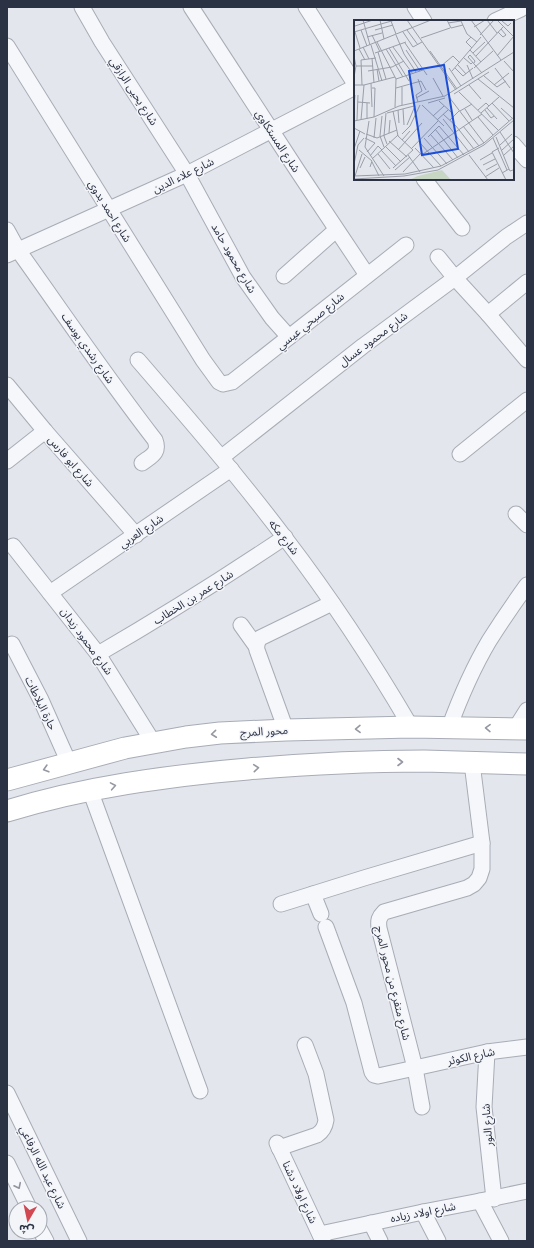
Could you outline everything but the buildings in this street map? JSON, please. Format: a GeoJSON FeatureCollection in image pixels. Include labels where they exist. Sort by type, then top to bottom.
{"type":"FeatureCollection","features":[{"type":"Feature","properties":{"kind":"main road","name":"محور المرج"},"geometry":{"type":"LineString","coordinates":[[8,779],[125,748],[153,742],[220,733],[411,727],[521,728]]}},
{"type":"Feature","properties":{"kind":"main road"},"geometry":{"type":"LineString","coordinates":[[7,811],[90,790],[169,776],[280,766],[376,762],[527,764]]}},
{"type":"Feature","properties":{"kind":"street","name":"شارع يحيى الرازقي"},"geometry":{"type":"LineString","coordinates":[[82,7],[106,48],[187,174]]}},
{"type":"Feature","properties":{"kind":"street","name":"شارع المستكاوي"},"geometry":{"type":"LineString","coordinates":[[191,7],[336,230],[367,275]]}},
{"type":"Feature","properties":{"kind":"street"},"geometry":{"type":"LineString","coordinates":[[306,7],[354,83]]}},
{"type":"Feature","properties":{"kind":"street"},"geometry":{"type":"LineString","coordinates":[[416,7],[423,20]]}},
{"type":"Feature","properties":{"kind":"street"},"geometry":{"type":"LineString","coordinates":[[498,20],[523,11]]}},
{"type":"Feature","properties":{"kind":"street","name":"شارع احمد بدوي"},"geometry":{"type":"LineString","coordinates":[[7,46],[203,360],[214,375]]}},
{"type":"Feature","properties":{"kind":"street","name":"شارع علاء الدين"},"geometry":{"type":"LineString","coordinates":[[12,252],[187,174],[354,86]]}},
{"type":"Feature","properties":{"kind":"street"},"geometry":{"type":"LineString","coordinates":[[514,145],[527,160]]}},
{"type":"Feature","properties":{"kind":"street","name":"شارع محمود حامد"},"geometry":{"type":"LineString","coordinates":[[187,174],[243,277],[272,318],[289,337]]}},
{"type":"Feature","properties":{"kind":"street"},"geometry":{"type":"LineString","coordinates":[[425,180],[462,228]]}},
{"type":"Feature","properties":{"kind":"street","name":"شارع محمود عسال"},"geometry":{"type":"LineString","coordinates":[[222,457],[363,346],[455,278],[506,237],[527,223]]}},
{"type":"Feature","properties":{"kind":"street","name":"شارع رشدي يوسف"},"geometry":{"type":"LineString","coordinates":[[7,230],[12,252],[102,368],[155,440],[157,446],[156,452],[142,464]]}},
{"type":"Feature","properties":{"kind":"street"},"geometry":{"type":"LineString","coordinates":[[284,276],[336,230]]}},
{"type":"Feature","properties":{"kind":"street","name":"شارع صبحي عيسي"},"geometry":{"type":"LineString","coordinates":[[214,375],[219,382],[223,384],[232,382],[406,244]]}},
{"type":"Feature","properties":{"kind":"street"},"geometry":{"type":"LineString","coordinates":[[438,257],[527,360]]}},
{"type":"Feature","properties":{"kind":"street"},"geometry":{"type":"LineString","coordinates":[[488,314],[527,282]]}},
{"type":"Feature","properties":{"kind":"street","name":"شارع مكه"},"geometry":{"type":"LineString","coordinates":[[138,360],[222,457],[285,537],[332,603],[411,727]]}},
{"type":"Feature","properties":{"kind":"street","name":"شارع ابو فارس"},"geometry":{"type":"LineString","coordinates":[[7,385],[136,535]]}},
{"type":"Feature","properties":{"kind":"street"},"geometry":{"type":"LineString","coordinates":[[460,454],[527,400]]}},
{"type":"Feature","properties":{"kind":"street"},"geometry":{"type":"LineString","coordinates":[[7,461],[45,431]]}},
{"type":"Feature","properties":{"kind":"street","name":"شارع العربي"},"geometry":{"type":"LineString","coordinates":[[50,593],[231,469]]}},
{"type":"Feature","properties":{"kind":"street","name":"شارع عمر بن الخطاب"},"geometry":{"type":"LineString","coordinates":[[98,654],[162,617],[285,537]]}},
{"type":"Feature","properties":{"kind":"street","name":"شارع محمود زيدان"},"geometry":{"type":"LineString","coordinates":[[13,546],[98,654],[153,742]]}},
{"type":"Feature","properties":{"kind":"street"},"geometry":{"type":"LineString","coordinates":[[449,728],[456,707],[474,668],[489,641],[527,585]]}},
{"type":"Feature","properties":{"kind":"street"},"geometry":{"type":"LineString","coordinates":[[256,646],[260,638],[332,603]]}},
{"type":"Feature","properties":{"kind":"street"},"geometry":{"type":"LineString","coordinates":[[241,625],[256,646],[286,730]]}},
{"type":"Feature","properties":{"kind":"street","name":"حارة البلاطات"},"geometry":{"type":"LineString","coordinates":[[12,644],[41,700],[69,763]]}},
{"type":"Feature","properties":{"kind":"street"},"geometry":{"type":"LineString","coordinates":[[521,728],[527,710]]}},
{"type":"Feature","properties":{"kind":"street","name":"شارع متفرع من محور المرج"},"geometry":{"type":"LineString","coordinates":[[422,1107],[415,1068],[378,921],[384,912],[467,888],[474,884],[479,878],[482,869],[482,843],[472,763]]}},
{"type":"Feature","properties":{"kind":"street"},"geometry":{"type":"LineString","coordinates":[[90,790],[200,1091]]}},
{"type":"Feature","properties":{"kind":"street"},"geometry":{"type":"LineString","coordinates":[[281,904],[482,843]]}},
{"type":"Feature","properties":{"kind":"street","name":"شارع الكوثر"},"geometry":{"type":"LineString","coordinates":[[313,894],[324,920],[354,1004],[374,1075],[378,1076],[486,1052],[527,1047]]}},
{"type":"Feature","properties":{"kind":"street","name":"شارع اولاد دشنا"},"geometry":{"type":"LineString","coordinates":[[305,1045],[316,1074],[326,1120],[325,1126],[322,1132],[317,1135],[278,1146],[321,1237]]}},
{"type":"Feature","properties":{"kind":"street","name":"شارع النور"},"geometry":{"type":"LineString","coordinates":[[486,1052],[484,1107],[487,1200]]}},
{"type":"Feature","properties":{"kind":"street","name":"شارع عبد الله الرفاعي"},"geometry":{"type":"LineString","coordinates":[[7,1093],[79,1241]]}},
{"type":"Feature","properties":{"kind":"street"},"geometry":{"type":"LineString","coordinates":[[7,1163],[25,1200]]}},
{"type":"Feature","properties":{"kind":"street","name":"شارع اولاد زياده"},"geometry":{"type":"LineString","coordinates":[[321,1237],[371,1223],[527,1191]]}},
{"type":"Feature","properties":{"kind":"street"},"geometry":{"type":"LineString","coordinates":[[487,1200],[500,1241]]}},
{"type":"Feature","properties":{"kind":"street"},"geometry":{"type":"LineString","coordinates":[[423,1212],[438,1241]]}},
{"type":"Feature","properties":{"kind":"street"},"geometry":{"type":"LineString","coordinates":[[371,1223],[380,1241]]}}]}
